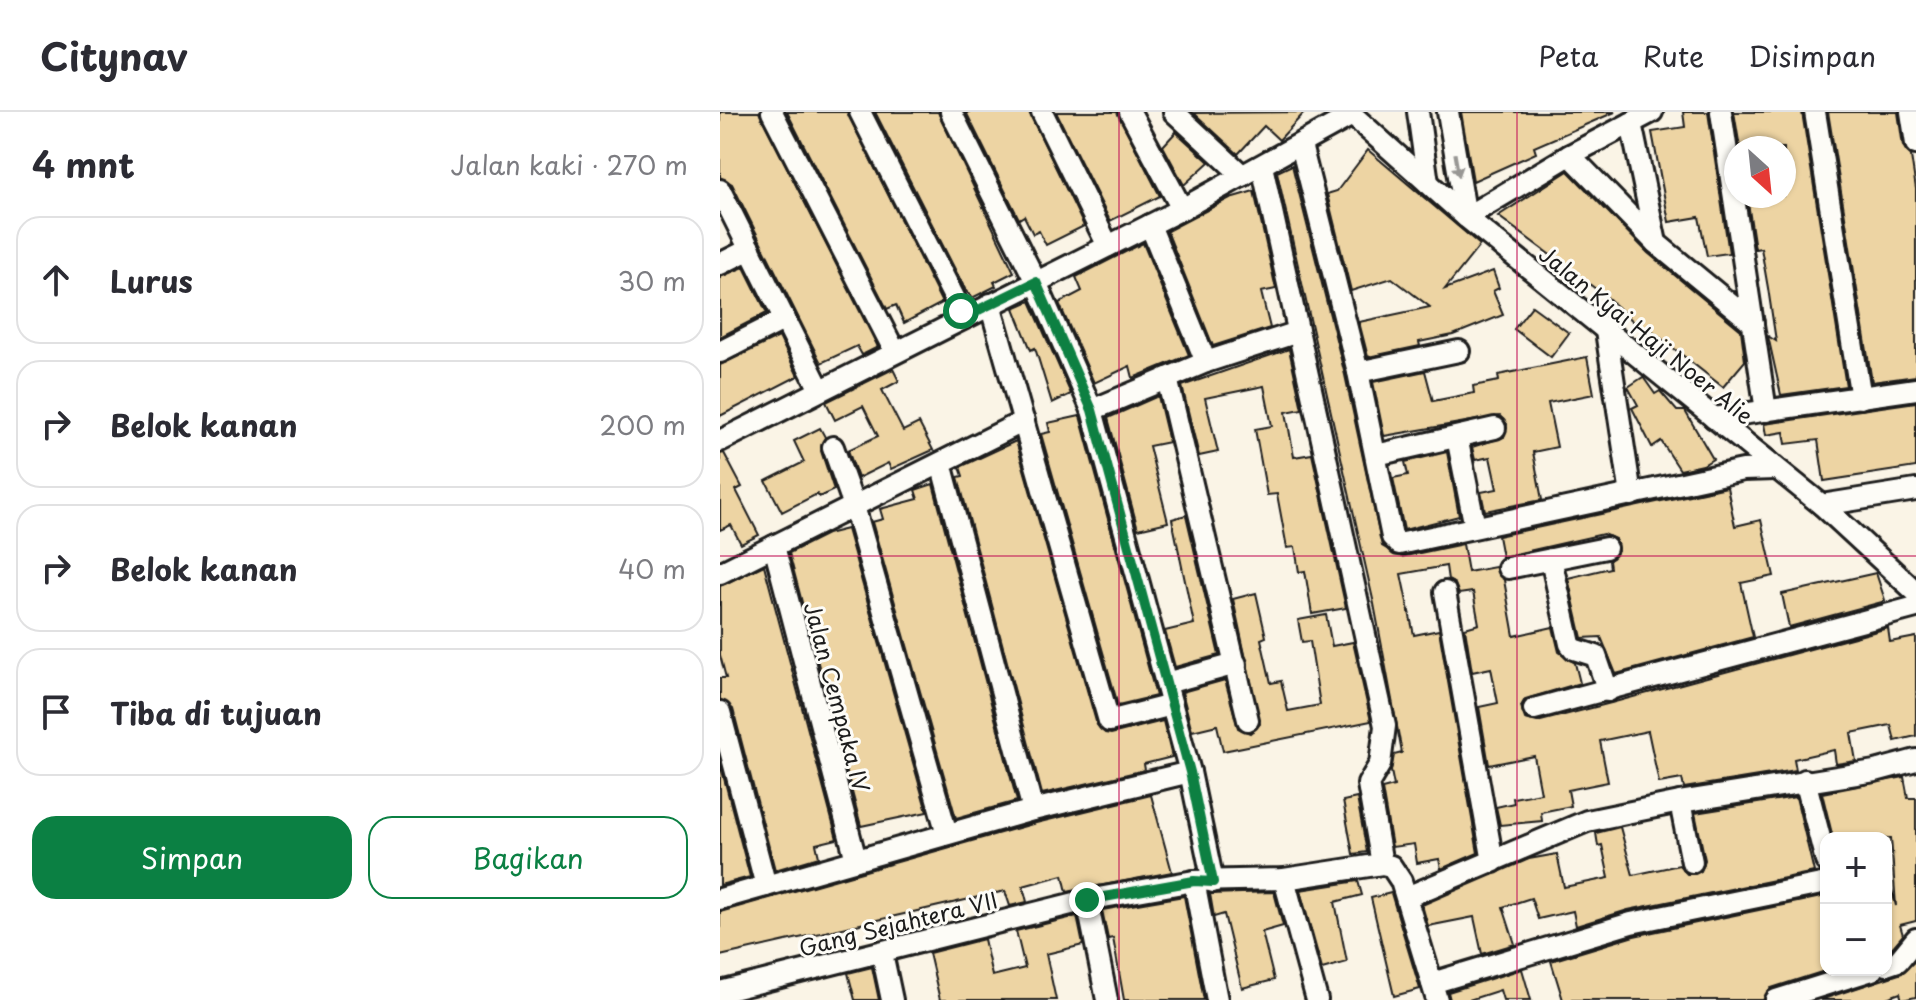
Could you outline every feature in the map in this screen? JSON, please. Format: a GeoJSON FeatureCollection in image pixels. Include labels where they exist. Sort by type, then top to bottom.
{"type":"FeatureCollection","features":[{"type":"Feature","properties":{"kind":"street"},"geometry":{"type":"LineString","coordinates":[[772,112],[895,352]]}},
{"type":"Feature","properties":{"kind":"street"},"geometry":{"type":"LineString","coordinates":[[860,112],[964,317]]}},
{"type":"Feature","properties":{"kind":"street"},"geometry":{"type":"LineString","coordinates":[[951,112],[1036,282],[1092,410],[1190,772],[1217,1000]]}},
{"type":"Feature","properties":{"kind":"street"},"geometry":{"type":"LineString","coordinates":[[1042,112],[1108,246]]}},
{"type":"Feature","properties":{"kind":"street"},"geometry":{"type":"LineString","coordinates":[[1130,112],[1182,209]]}},
{"type":"Feature","properties":{"kind":"street"},"geometry":{"type":"LineString","coordinates":[[1174,112],[1243,176]]}},
{"type":"Feature","properties":{"kind":"street"},"geometry":{"type":"LineString","coordinates":[[1418,112],[1428,183]]}},
{"type":"Feature","properties":{"kind":"street"},"geometry":{"type":"LineString","coordinates":[[1448,112],[1466,217],[1570,155],[1652,112]]}},
{"type":"Feature","properties":{"kind":"street"},"geometry":{"type":"LineString","coordinates":[[1721,112],[1765,405]]}},
{"type":"Feature","properties":{"kind":"street"},"geometry":{"type":"LineString","coordinates":[[1815,112],[1861,398]]}},
{"type":"Feature","properties":{"kind":"street"},"geometry":{"type":"LineString","coordinates":[[720,441],[819,388],[1182,209],[1301,145],[1350,113]]}},
{"type":"Feature","properties":{"kind":"street","name":"Jalan Kyai Haji Noer Alie"},"geometry":{"type":"LineString","coordinates":[[1350,113],[1466,217],[1822,505],[1916,592]]}},
{"type":"Feature","properties":{"kind":"street"},"geometry":{"type":"LineString","coordinates":[[1913,115],[1916,144]]}},
{"type":"Feature","properties":{"kind":"street"},"geometry":{"type":"LineString","coordinates":[[1631,123],[1656,243]]}},
{"type":"Feature","properties":{"kind":"street"},"geometry":{"type":"LineString","coordinates":[[1301,145],[1358,372],[1392,537],[1399,544],[1743,470],[1775,469]]}},
{"type":"Feature","properties":{"kind":"street"},"geometry":{"type":"LineString","coordinates":[[1570,155],[1656,243],[1753,323]]}},
{"type":"Feature","properties":{"kind":"street"},"geometry":{"type":"LineString","coordinates":[[1262,166],[1385,726],[1380,764],[1368,784],[1382,864],[1395,871],[1407,897],[1435,992],[1631,923],[1820,884]]}},
{"type":"Feature","properties":{"kind":"street"},"geometry":{"type":"LineString","coordinates":[[720,190],[819,388]]}},
{"type":"Feature","properties":{"kind":"street"},"geometry":{"type":"LineString","coordinates":[[1150,225],[1206,362]]}},
{"type":"Feature","properties":{"kind":"street"},"geometry":{"type":"LineString","coordinates":[[720,264],[750,249]]}},
{"type":"Feature","properties":{"kind":"street"},"geometry":{"type":"LineString","coordinates":[[990,304],[1109,721],[1172,705]]}},
{"type":"Feature","properties":{"kind":"street"},"geometry":{"type":"LineString","coordinates":[[720,352],[785,319]]}},
{"type":"Feature","properties":{"kind":"street"},"geometry":{"type":"LineString","coordinates":[[1606,331],[1631,495]]}},
{"type":"Feature","properties":{"kind":"street"},"geometry":{"type":"LineString","coordinates":[[1092,410],[1206,362],[1298,332]]}},
{"type":"Feature","properties":{"kind":"street"},"geometry":{"type":"LineString","coordinates":[[1358,372],[1459,351]]}},
{"type":"Feature","properties":{"kind":"street"},"geometry":{"type":"LineString","coordinates":[[1167,378],[1248,720]]}},
{"type":"Feature","properties":{"kind":"street"},"geometry":{"type":"LineString","coordinates":[[1714,418],[1765,405],[1861,398],[1916,389]]}},
{"type":"Feature","properties":{"kind":"street"},"geometry":{"type":"LineString","coordinates":[[720,573],[1024,421]]}},
{"type":"Feature","properties":{"kind":"street"},"geometry":{"type":"LineString","coordinates":[[1376,455],[1495,428]]}},
{"type":"Feature","properties":{"kind":"street"},"geometry":{"type":"LineString","coordinates":[[1457,437],[1475,527]]}},
{"type":"Feature","properties":{"kind":"street"},"geometry":{"type":"LineString","coordinates":[[833,447],[854,506],[947,834]]}},
{"type":"Feature","properties":{"kind":"street"},"geometry":{"type":"LineString","coordinates":[[941,463],[1033,810]]}},
{"type":"Feature","properties":{"kind":"street"},"geometry":{"type":"LineString","coordinates":[[1822,505],[1916,490]]}},
{"type":"Feature","properties":{"kind":"street","name":"Jalan Cempaka IV"},"geometry":{"type":"LineString","coordinates":[[774,546],[856,860]]}},
{"type":"Feature","properties":{"kind":"street"},"geometry":{"type":"LineString","coordinates":[[1508,568],[1606,548]]}},
{"type":"Feature","properties":{"kind":"street"},"geometry":{"type":"LineString","coordinates":[[1551,559],[1570,644],[1574,649],[1596,656],[1608,691]]}},
{"type":"Feature","properties":{"kind":"street"},"geometry":{"type":"LineString","coordinates":[[1445,592],[1493,862]]}},
{"type":"Feature","properties":{"kind":"street"},"geometry":{"type":"LineString","coordinates":[[1534,709],[1916,607]]}},
{"type":"Feature","properties":{"kind":"street"},"geometry":{"type":"LineString","coordinates":[[1166,683],[1236,664]]}},
{"type":"Feature","properties":{"kind":"street"},"geometry":{"type":"LineString","coordinates":[[720,712],[766,886]]}},
{"type":"Feature","properties":{"kind":"street"},"geometry":{"type":"LineString","coordinates":[[1407,897],[1587,821],[1805,780],[1875,771],[1916,760]]}},
{"type":"Feature","properties":{"kind":"street"},"geometry":{"type":"LineString","coordinates":[[720,899],[1033,810],[1190,772]]}},
{"type":"Feature","properties":{"kind":"street"},"geometry":{"type":"LineString","coordinates":[[1805,780],[1820,838]]}},
{"type":"Feature","properties":{"kind":"street"},"geometry":{"type":"LineString","coordinates":[[1680,802],[1692,862]]}},
{"type":"Feature","properties":{"kind":"street","name":"Gang Sejahtera VII"},"geometry":{"type":"LineString","coordinates":[[720,992],[761,991],[882,953],[1087,900],[1203,882],[1284,879],[1382,864]]}},
{"type":"Feature","properties":{"kind":"street"},"geometry":{"type":"LineString","coordinates":[[1284,879],[1317,1000]]}},
{"type":"Feature","properties":{"kind":"street"},"geometry":{"type":"LineString","coordinates":[[1087,900],[1107,1000]]}},
{"type":"Feature","properties":{"kind":"street"},"geometry":{"type":"LineString","coordinates":[[1892,963],[1898,961],[1916,939]]}},
{"type":"Feature","properties":{"kind":"street"},"geometry":{"type":"LineString","coordinates":[[882,953],[892,1000]]}},
{"type":"Feature","properties":{"kind":"street"},"geometry":{"type":"LineString","coordinates":[[1776,1000],[1853,976]]}},
{"type":"Feature","properties":{"kind":"building"},"geometry":{"type":"Polygon","coordinates":[[[720,112],[759,112],[878,347],[862,355],[857,346],[821,363],[732,184],[720,177],[720,112]]]}},
{"type":"Feature","properties":{"kind":"building"},"geometry":{"type":"Polygon","coordinates":[[[787,112],[847,112],[942,303],[904,323],[896,305],[887,309],[787,112]]]}},
{"type":"Feature","properties":{"kind":"building"},"geometry":{"type":"Polygon","coordinates":[[[875,112],[938,112],[1014,272],[994,282],[996,286],[972,298],[875,112]]]}},
{"type":"Feature","properties":{"kind":"building"},"geometry":{"type":"Polygon","coordinates":[[[966,112],[1029,112],[1084,226],[1046,245],[1039,231],[1033,234],[1024,216],[1019,219],[966,112]]]}},
{"type":"Feature","properties":{"kind":"building"},"geometry":{"type":"Polygon","coordinates":[[[1056,112],[1117,112],[1160,196],[1110,221],[1056,112]]]}},
{"type":"Feature","properties":{"kind":"building"},"geometry":{"type":"Polygon","coordinates":[[[1305,112],[1279,140],[1264,126],[1238,154],[1194,113],[1305,112]]]}},
{"type":"Feature","properties":{"kind":"building"},"geometry":{"type":"Polygon","coordinates":[[[1461,112],[1615,112],[1534,147],[1536,153],[1473,181],[1461,112]]]}},
{"type":"Feature","properties":{"kind":"building"},"geometry":{"type":"Polygon","coordinates":[[[1683,112],[1708,112],[1729,253],[1707,256],[1699,217],[1669,222],[1652,132],[1685,127],[1683,112]]]}},
{"type":"Feature","properties":{"kind":"building"},"geometry":{"type":"Polygon","coordinates":[[[1734,112],[1802,112],[1846,386],[1781,395],[1768,336],[1776,341],[1768,288],[1761,248],[1755,249],[1749,208],[1796,208],[1796,136],[1738,136],[1734,112]]]}},
{"type":"Feature","properties":{"kind":"building"},"geometry":{"type":"Polygon","coordinates":[[[1828,112],[1898,112],[1903,146],[1911,156],[1916,189],[1916,376],[1872,382],[1828,112]]]}},
{"type":"Feature","properties":{"kind":"building"},"geometry":{"type":"Polygon","coordinates":[[[1176,132],[1209,162],[1184,185],[1163,146],[1176,132]]]}},
{"type":"Feature","properties":{"kind":"building"},"geometry":{"type":"Polygon","coordinates":[[[1368,150],[1480,245],[1445,289],[1493,271],[1499,288],[1493,291],[1503,315],[1453,335],[1419,342],[1420,346],[1368,357],[1359,322],[1430,307],[1392,278],[1351,291],[1327,194],[1337,191],[1368,150]]]}},
{"type":"Feature","properties":{"kind":"building"},"geometry":{"type":"Polygon","coordinates":[[[1292,165],[1345,375],[1382,546],[1401,557],[1463,544],[1468,572],[1495,567],[1504,580],[1514,636],[1553,627],[1559,652],[1575,663],[1580,683],[1525,699],[1521,706],[1525,719],[1537,722],[1888,628],[1890,642],[1916,637],[1916,736],[1895,741],[1891,725],[1851,733],[1856,761],[1836,764],[1834,750],[1794,759],[1796,770],[1684,788],[1682,779],[1659,783],[1648,731],[1600,741],[1608,782],[1568,790],[1571,806],[1541,812],[1542,821],[1500,825],[1496,807],[1514,803],[1513,798],[1541,793],[1534,756],[1489,765],[1479,707],[1498,703],[1491,668],[1472,672],[1465,628],[1479,624],[1473,592],[1459,594],[1455,584],[1448,580],[1446,566],[1401,574],[1414,635],[1439,630],[1478,853],[1441,869],[1439,859],[1417,863],[1414,844],[1392,847],[1382,789],[1394,786],[1391,771],[1394,755],[1402,753],[1374,604],[1277,172],[1292,165]]]}},
{"type":"Feature","properties":{"kind":"building"},"geometry":{"type":"Polygon","coordinates":[[[1568,171],[1648,253],[1741,330],[1745,361],[1723,387],[1653,332],[1649,336],[1608,298],[1498,216],[1568,171]]]}},
{"type":"Feature","properties":{"kind":"building"},"geometry":{"type":"Polygon","coordinates":[[[1254,191],[1276,289],[1261,292],[1270,328],[1213,346],[1167,231],[1230,198],[1254,191]]]}},
{"type":"Feature","properties":{"kind":"building"},"geometry":{"type":"Polygon","coordinates":[[[1143,243],[1189,355],[1133,378],[1130,366],[1094,383],[1059,303],[1082,291],[1076,277],[1143,243]]]}},
{"type":"Feature","properties":{"kind":"building"},"geometry":{"type":"Polygon","coordinates":[[[744,267],[767,313],[720,337],[720,277],[744,267]]]}},
{"type":"Feature","properties":{"kind":"building"},"geometry":{"type":"Polygon","coordinates":[[[1030,301],[1071,394],[1052,403],[1035,348],[1031,350],[1014,308],[1030,301]]]}},
{"type":"Feature","properties":{"kind":"building"},"geometry":{"type":"Polygon","coordinates":[[[1532,306],[1569,333],[1551,357],[1514,329],[1532,306]]]}},
{"type":"Feature","properties":{"kind":"building"},"geometry":{"type":"Polygon","coordinates":[[[779,337],[798,376],[720,416],[720,365],[779,337]]]}},
{"type":"Feature","properties":{"kind":"building"},"geometry":{"type":"Polygon","coordinates":[[[1289,349],[1302,409],[1286,412],[1294,457],[1312,454],[1346,608],[1312,614],[1305,571],[1299,572],[1295,547],[1287,548],[1277,494],[1267,495],[1255,429],[1272,426],[1264,386],[1205,398],[1218,452],[1199,456],[1182,386],[1289,349]]]}},
{"type":"Feature","properties":{"kind":"building"},"geometry":{"type":"Polygon","coordinates":[[[1587,357],[1594,394],[1548,403],[1557,447],[1533,452],[1542,500],[1485,511],[1481,492],[1497,489],[1490,457],[1475,460],[1472,447],[1504,437],[1507,424],[1500,416],[1384,436],[1373,382],[1425,371],[1433,401],[1474,393],[1473,386],[1499,381],[1498,375],[1587,357]]]}},
{"type":"Feature","properties":{"kind":"building"},"geometry":{"type":"Polygon","coordinates":[[[893,369],[899,381],[882,390],[903,431],[919,423],[933,450],[891,469],[888,463],[858,478],[848,450],[878,436],[863,406],[835,420],[826,402],[893,369]]]}},
{"type":"Feature","properties":{"kind":"building"},"geometry":{"type":"Polygon","coordinates":[[[1643,377],[1655,394],[1660,391],[1677,411],[1685,411],[1713,459],[1703,465],[1680,470],[1661,441],[1652,447],[1632,408],[1638,405],[1628,387],[1643,377]]]}},
{"type":"Feature","properties":{"kind":"building"},"geometry":{"type":"Polygon","coordinates":[[[1158,396],[1169,442],[1149,446],[1168,522],[1138,529],[1108,418],[1158,396]]]}},
{"type":"Feature","properties":{"kind":"building"},"geometry":{"type":"Polygon","coordinates":[[[1916,402],[1916,467],[1824,481],[1818,440],[1786,444],[1784,432],[1766,435],[1764,424],[1916,402]]]}},
{"type":"Feature","properties":{"kind":"building"},"geometry":{"type":"Polygon","coordinates":[[[1080,416],[1156,696],[1118,705],[1041,434],[1050,432],[1048,423],[1080,416]]]}},
{"type":"Feature","properties":{"kind":"building"},"geometry":{"type":"Polygon","coordinates":[[[820,428],[825,437],[821,451],[834,490],[819,497],[817,494],[782,512],[766,481],[804,462],[794,441],[820,428]]]}},
{"type":"Feature","properties":{"kind":"building"},"geometry":{"type":"Polygon","coordinates":[[[1016,441],[1097,725],[1105,733],[1111,734],[1163,721],[1172,757],[1144,764],[1145,770],[1042,794],[958,477],[963,476],[960,467],[1016,441]]]}},
{"type":"Feature","properties":{"kind":"building"},"geometry":{"type":"Polygon","coordinates":[[[1447,452],[1459,516],[1404,530],[1393,478],[1408,475],[1405,462],[1447,452]]]}},
{"type":"Feature","properties":{"kind":"building"},"geometry":{"type":"Polygon","coordinates":[[[724,453],[742,487],[736,490],[759,535],[741,544],[731,525],[720,530],[720,454],[724,453]]]}},
{"type":"Feature","properties":{"kind":"building"},"geometry":{"type":"Polygon","coordinates":[[[933,484],[1017,801],[956,818],[872,522],[883,519],[880,509],[918,499],[915,490],[933,484]]]}},
{"type":"Feature","properties":{"kind":"building"},"geometry":{"type":"Polygon","coordinates":[[[1727,487],[1735,526],[1761,520],[1774,576],[1741,583],[1753,637],[1616,674],[1601,637],[1582,638],[1568,578],[1610,568],[1609,561],[1618,551],[1615,539],[1603,534],[1502,557],[1498,536],[1727,487]]]}},
{"type":"Feature","properties":{"kind":"building"},"geometry":{"type":"Polygon","coordinates":[[[1186,515],[1219,655],[1175,667],[1165,631],[1194,624],[1172,519],[1186,515]]]}},
{"type":"Feature","properties":{"kind":"building"},"geometry":{"type":"Polygon","coordinates":[[[847,529],[927,812],[861,826],[789,553],[827,534],[847,529]]]}},
{"type":"Feature","properties":{"kind":"building"},"geometry":{"type":"Polygon","coordinates":[[[764,565],[837,839],[816,844],[819,857],[775,870],[733,709],[720,699],[720,678],[726,678],[720,655],[720,586],[764,565]]]}},
{"type":"Feature","properties":{"kind":"building"},"geometry":{"type":"Polygon","coordinates":[[[1876,573],[1885,600],[1882,602],[1789,627],[1782,594],[1876,573]]]}},
{"type":"Feature","properties":{"kind":"building"},"geometry":{"type":"Polygon","coordinates":[[[1256,593],[1266,637],[1261,639],[1271,683],[1281,681],[1288,711],[1320,705],[1310,641],[1302,642],[1298,620],[1326,615],[1332,646],[1353,642],[1371,721],[1223,751],[1217,725],[1192,731],[1182,692],[1225,680],[1238,728],[1250,733],[1260,724],[1233,599],[1256,593]]]}},
{"type":"Feature","properties":{"kind":"building"},"geometry":{"type":"Polygon","coordinates":[[[720,763],[750,877],[720,885],[720,763]]]}},
{"type":"Feature","properties":{"kind":"building"},"geometry":{"type":"Polygon","coordinates":[[[1904,777],[1908,798],[1916,798],[1916,921],[1900,925],[1903,935],[1892,948],[1892,891],[1896,906],[1892,832],[1832,832],[1822,793],[1904,777]]]}},
{"type":"Feature","properties":{"kind":"building"},"geometry":{"type":"Polygon","coordinates":[[[1151,795],[1172,872],[1067,892],[1063,875],[1023,886],[1027,902],[1010,906],[1005,891],[720,956],[720,912],[1036,823],[1151,795]]]}},
{"type":"Feature","properties":{"kind":"building"},"geometry":{"type":"Polygon","coordinates":[[[1796,797],[1814,872],[1628,910],[1576,926],[1573,911],[1538,919],[1531,898],[1503,907],[1515,944],[1482,954],[1474,917],[1428,926],[1422,905],[1529,859],[1557,854],[1564,887],[1609,878],[1602,845],[1598,846],[1596,833],[1620,827],[1633,875],[1679,865],[1687,874],[1695,874],[1701,871],[1705,860],[1695,813],[1796,797]]]}},
{"type":"Feature","properties":{"kind":"building"},"geometry":{"type":"Polygon","coordinates":[[[1357,798],[1367,852],[1353,854],[1343,801],[1357,798]]]}},
{"type":"Feature","properties":{"kind":"building"},"geometry":{"type":"Polygon","coordinates":[[[1358,881],[1362,895],[1335,902],[1347,962],[1322,969],[1300,890],[1358,881]]]}},
{"type":"Feature","properties":{"kind":"building"},"geometry":{"type":"Polygon","coordinates":[[[1274,892],[1283,926],[1262,932],[1274,980],[1242,988],[1224,914],[1214,917],[1210,894],[1274,892]]]}},
{"type":"Feature","properties":{"kind":"building"},"geometry":{"type":"Polygon","coordinates":[[[1391,893],[1420,989],[1394,996],[1371,898],[1391,893]]]}},
{"type":"Feature","properties":{"kind":"building"},"geometry":{"type":"Polygon","coordinates":[[[1184,896],[1204,1000],[1124,1000],[1113,938],[1108,939],[1102,910],[1184,896]]]}},
{"type":"Feature","properties":{"kind":"building"},"geometry":{"type":"Polygon","coordinates":[[[1820,897],[1820,973],[1771,988],[1763,1000],[1563,1000],[1551,961],[1634,936],[1820,897]]]}},
{"type":"Feature","properties":{"kind":"building"},"geometry":{"type":"Polygon","coordinates":[[[1077,916],[1083,945],[1046,954],[1056,1000],[940,1000],[929,953],[984,939],[992,976],[1025,968],[1016,931],[1077,916]]]}},
{"type":"Feature","properties":{"kind":"building"},"geometry":{"type":"Polygon","coordinates":[[[1916,960],[1916,997],[1902,1000],[1900,993],[1881,1000],[1820,1000],[1902,973],[1916,960]]]}},
{"type":"Feature","properties":{"kind":"building"},"geometry":{"type":"Polygon","coordinates":[[[872,967],[879,1000],[855,1000],[848,973],[872,967]]]}},
{"type":"Feature","properties":{"kind":"building"},"geometry":{"type":"Polygon","coordinates":[[[1522,969],[1531,1000],[1503,1000],[1500,990],[1469,1000],[1450,1000],[1448,992],[1522,969]]]}},
{"type":"Feature","properties":{"kind":"route"},"geometry":{"type":"LineString","coordinates":[[961,311],[964,317],[1036,282],[1092,410],[1190,772],[1213,882],[1194,881],[1087,900]]}}]}
